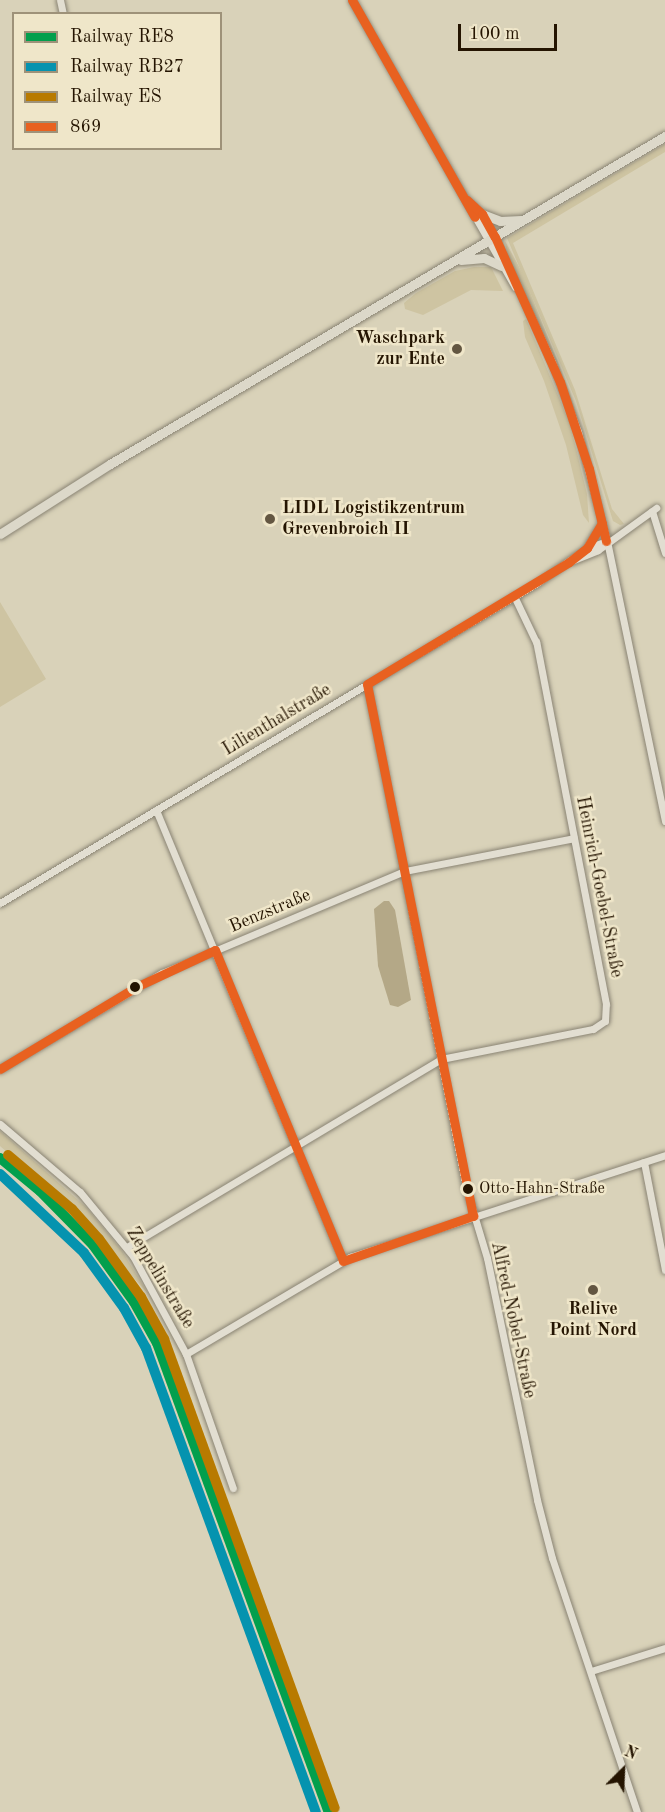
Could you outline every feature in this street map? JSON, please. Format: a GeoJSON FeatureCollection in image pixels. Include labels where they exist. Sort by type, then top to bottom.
{"type":"FeatureCollection","features":[{"type":"Feature","properties":{"kind":"main road"},"geometry":{"type":"LineString","coordinates":[[0,534],[66,491],[665,136]]}},
{"type":"Feature","properties":{"kind":"main road"},"geometry":{"type":"LineString","coordinates":[[482,214],[500,221],[523,220]]}},
{"type":"Feature","properties":{"kind":"main road"},"geometry":{"type":"LineString","coordinates":[[450,263],[481,257],[501,266]]}},
{"type":"Feature","properties":{"kind":"street"},"geometry":{"type":"LineString","coordinates":[[352,0],[491,239],[520,294],[567,400],[607,541],[665,821]]}},
{"type":"Feature","properties":{"kind":"street"},"geometry":{"type":"LineString","coordinates":[[467,200],[482,214],[501,266],[520,294]]}},
{"type":"Feature","properties":{"kind":"street","name":"Lilienthalstraße"},"geometry":{"type":"LineString","coordinates":[[569,562],[592,554],[654,509],[665,553]]}},
{"type":"Feature","properties":{"kind":"street","name":"Lilienthalstraße"},"geometry":{"type":"LineString","coordinates":[[587,548],[602,523]]}},
{"type":"Feature","properties":{"kind":"street","name":"Lilienthalstraße"},"geometry":{"type":"LineString","coordinates":[[0,903],[514,596],[569,562],[587,548],[607,541]]}},
{"type":"Feature","properties":{"kind":"street","name":"Heinrich-Goebel-Straße"},"geometry":{"type":"LineString","coordinates":[[441,1059],[593,1029],[605,1021],[606,1004],[536,642],[514,596]]}},
{"type":"Feature","properties":{"kind":"street","name":"Alfred-Nobel-Straße"},"geometry":{"type":"LineString","coordinates":[[367,684],[472,1216],[487,1258],[544,1529],[637,1812]]}},
{"type":"Feature","properties":{"kind":"street"},"geometry":{"type":"LineString","coordinates":[[156,810],[343,1261]]}},
{"type":"Feature","properties":{"kind":"street","name":"Benzstraße"},"geometry":{"type":"LineString","coordinates":[[0,1069],[136,987],[215,950],[405,871],[574,838]]}},
{"type":"Feature","properties":{"kind":"street"},"geometry":{"type":"LineString","coordinates":[[127,1246],[441,1059]]}},
{"type":"Feature","properties":{"kind":"street","name":"Zeppelinstraße"},"geometry":{"type":"LineString","coordinates":[[0,1124],[70,1182],[127,1246],[186,1354],[232,1488]]}},
{"type":"Feature","properties":{"kind":"street"},"geometry":{"type":"LineString","coordinates":[[186,1354],[343,1261],[472,1216],[665,1155]]}},
{"type":"Feature","properties":{"kind":"street"},"geometry":{"type":"LineString","coordinates":[[644,1162],[665,1270]]}},
{"type":"Feature","properties":{"kind":"street"},"geometry":{"type":"LineString","coordinates":[[591,1671],[665,1648]]}},
{"type":"Feature","properties":{"kind":"shaded area"},"geometry":{"type":"Polygon","coordinates":[[[665,144],[665,152],[513,243],[575,390],[612,509],[624,524],[620,525],[613,521],[576,401],[507,238],[665,144]]]}},
{"type":"Feature","properties":{"kind":"shaded area"},"geometry":{"type":"Polygon","coordinates":[[[505,241],[522,272],[569,390],[607,509],[569,394],[507,253],[505,241]]]}},
{"type":"Feature","properties":{"kind":"shaded area"},"geometry":{"type":"Polygon","coordinates":[[[474,267],[491,267],[503,291],[471,290],[423,315],[405,309],[404,303],[416,293],[455,271],[474,267]]]}},
{"type":"Feature","properties":{"kind":"shaded area"},"geometry":{"type":"Polygon","coordinates":[[[526,319],[570,424],[587,494],[589,523],[583,515],[566,445],[544,381],[525,337],[523,321],[526,319]]]}},
{"type":"Feature","properties":{"kind":"shaded area"},"geometry":{"type":"Polygon","coordinates":[[[0,602],[46,679],[0,707],[0,602]]]}},
{"type":"Feature","properties":{"kind":"shaded area"},"geometry":{"type":"Polygon","coordinates":[[[384,901],[389,901],[395,910],[411,1000],[398,1007],[390,1005],[378,966],[374,909],[384,901]]]}},
{"type":"Feature","properties":{"kind":"shaded area"},"geometry":{"type":"Polygon","coordinates":[[[0,1131],[87,1208],[122,1251],[149,1295],[68,1205],[0,1146],[0,1131]]]}},
{"type":"Feature","properties":{"kind":"rail line","name":"ES"},"geometry":{"type":"LineString","coordinates":[[8,1155],[72,1209],[99,1239],[141,1297],[164,1339],[335,1808]]}},
{"type":"Feature","properties":{"kind":"rail line","name":"RE8"},"geometry":{"type":"LineString","coordinates":[[0,1158],[40,1191],[93,1245],[134,1302],[157,1343],[329,1812]]}},
{"type":"Feature","properties":{"kind":"rail line","name":"RB27"},"geometry":{"type":"LineString","coordinates":[[0,1174],[84,1253],[124,1308],[146,1348],[316,1812]]}},
{"type":"Feature","properties":{"kind":"transit line","name":"869"},"geometry":{"type":"LineString","coordinates":[[352,0],[475,217]]}},
{"type":"Feature","properties":{"kind":"transit line","name":"869"},"geometry":{"type":"LineString","coordinates":[[467,200],[482,214],[495,237],[560,382],[589,469],[606,541]]}},
{"type":"Feature","properties":{"kind":"transit line","name":"869"},"geometry":{"type":"LineString","coordinates":[[0,1069],[136,987],[215,950],[343,1261],[473,1216],[367,684],[569,562],[587,548],[602,523]]}},
{"type":"Feature","properties":{"kind":"place","name":"Waschpark zur Ente"},"geometry":{"type":"Point","coordinates":[457,349]}},
{"type":"Feature","properties":{"kind":"place","name":"LIDL Logistikzentrum Grevenbroich II"},"geometry":{"type":"Point","coordinates":[270,519]}},
{"type":"Feature","properties":{"kind":"place","name":"Otto-Hahn-Straße"},"geometry":{"type":"Point","coordinates":[468,1189]}},
{"type":"Feature","properties":{"kind":"place","name":"Relive Point Nord"},"geometry":{"type":"Point","coordinates":[593,1290]}}]}
